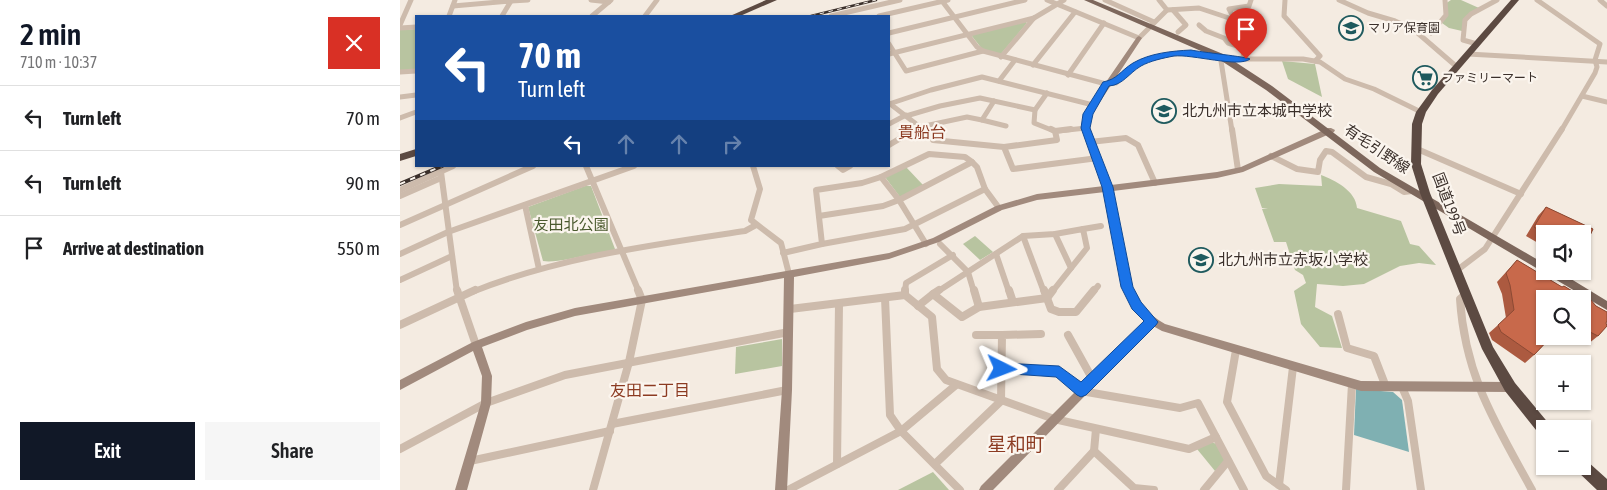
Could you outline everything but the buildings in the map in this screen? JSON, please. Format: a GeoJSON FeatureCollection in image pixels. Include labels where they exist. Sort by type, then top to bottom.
{"type":"FeatureCollection","features":[{"type":"Feature","properties":{"kind":"highway"},"geometry":{"type":"LineString","coordinates":[[736,15],[773,0]]}},
{"type":"Feature","properties":{"kind":"highway"},"geometry":{"type":"LineString","coordinates":[[745,15],[781,0]]}},
{"type":"Feature","properties":{"kind":"highway","name":"国道199号"},"geometry":{"type":"LineString","coordinates":[[1515,0],[1435,92],[1421,112],[1417,124],[1415,148],[1416,164],[1427,197],[1488,348],[1510,387],[1537,420]]}},
{"type":"Feature","properties":{"kind":"highway"},"geometry":{"type":"LineString","coordinates":[[400,154],[415,147]]}},
{"type":"Feature","properties":{"kind":"highway"},"geometry":{"type":"LineString","coordinates":[[400,158],[415,152]]}},
{"type":"Feature","properties":{"kind":"highway"},"geometry":{"type":"LineString","coordinates":[[1591,474],[1607,489]]}},
{"type":"Feature","properties":{"kind":"main road","name":"有毛引野線"},"geometry":{"type":"LineString","coordinates":[[1087,0],[1178,32],[1228,59],[1329,132],[1377,170],[1412,191],[1427,197]]}},
{"type":"Feature","properties":{"kind":"main road","name":"有毛引野線"},"geometry":{"type":"LineString","coordinates":[[1097,0],[1228,59]]}},
{"type":"Feature","properties":{"kind":"main road","name":"有毛引野線"},"geometry":{"type":"LineString","coordinates":[[1329,132],[1427,197],[1536,263]]}},
{"type":"Feature","properties":{"kind":"main road","name":"有毛引野線"},"geometry":{"type":"LineString","coordinates":[[1493,236],[1536,259]]}},
{"type":"Feature","properties":{"kind":"main road"},"geometry":{"type":"LineString","coordinates":[[1564,280],[1607,306]]}},
{"type":"Feature","properties":{"kind":"main road"},"geometry":{"type":"LineString","coordinates":[[1573,280],[1607,300]]}},
{"type":"Feature","properties":{"kind":"street"},"geometry":{"type":"LineString","coordinates":[[410,0],[400,26],[415,27]]}},
{"type":"Feature","properties":{"kind":"street"},"geometry":{"type":"LineString","coordinates":[[449,15],[455,0]]}},
{"type":"Feature","properties":{"kind":"street"},"geometry":{"type":"LineString","coordinates":[[453,6],[491,1],[511,2],[528,0]]}},
{"type":"Feature","properties":{"kind":"street"},"geometry":{"type":"LineString","coordinates":[[591,0],[610,1]]}},
{"type":"Feature","properties":{"kind":"street"},"geometry":{"type":"LineString","coordinates":[[646,15],[657,0]]}},
{"type":"Feature","properties":{"kind":"street"},"geometry":{"type":"LineString","coordinates":[[835,15],[900,0]]}},
{"type":"Feature","properties":{"kind":"street"},"geometry":{"type":"LineString","coordinates":[[883,15],[948,0]]}},
{"type":"Feature","properties":{"kind":"street"},"geometry":{"type":"LineString","coordinates":[[890,33],[1025,0]]}},
{"type":"Feature","properties":{"kind":"street"},"geometry":{"type":"LineString","coordinates":[[1047,0],[1139,38]]}},
{"type":"Feature","properties":{"kind":"street"},"geometry":{"type":"LineString","coordinates":[[983,51],[906,71],[892,53],[1034,18],[1064,0]]}},
{"type":"Feature","properties":{"kind":"street"},"geometry":{"type":"LineString","coordinates":[[1104,0],[1145,16],[1152,24]]}},
{"type":"Feature","properties":{"kind":"street"},"geometry":{"type":"LineString","coordinates":[[1160,0],[1186,24],[1178,32]]}},
{"type":"Feature","properties":{"kind":"street"},"geometry":{"type":"LineString","coordinates":[[1244,59],[1244,48],[1229,9],[1249,6],[1251,0]]}},
{"type":"Feature","properties":{"kind":"street"},"geometry":{"type":"LineString","coordinates":[[1285,0],[1284,16],[1314,47],[1320,56],[1315,61]]}},
{"type":"Feature","properties":{"kind":"street"},"geometry":{"type":"LineString","coordinates":[[1340,0],[1368,13],[1395,21],[1413,29],[1457,67]]}},
{"type":"Feature","properties":{"kind":"street"},"geometry":{"type":"LineString","coordinates":[[1431,33],[1446,15],[1445,0]]}},
{"type":"Feature","properties":{"kind":"street"},"geometry":{"type":"LineString","coordinates":[[1477,44],[1463,40],[1465,20],[1471,14],[1497,0]]}},
{"type":"Feature","properties":{"kind":"street"},"geometry":{"type":"LineString","coordinates":[[1456,271],[1485,249],[1595,73],[1595,60],[1600,44],[1598,41],[1537,0]]}},
{"type":"Feature","properties":{"kind":"street"},"geometry":{"type":"LineString","coordinates":[[1600,0],[1607,6]]}},
{"type":"Feature","properties":{"kind":"street"},"geometry":{"type":"LineString","coordinates":[[593,15],[610,1]]}},
{"type":"Feature","properties":{"kind":"street"},"geometry":{"type":"LineString","coordinates":[[942,1],[977,47],[983,51],[1106,84],[1116,83],[1132,67],[1158,57],[1191,52],[1228,59],[1315,61],[1345,79],[1374,89],[1421,112]]}},
{"type":"Feature","properties":{"kind":"street"},"geometry":{"type":"LineString","coordinates":[[503,15],[511,2]]}},
{"type":"Feature","properties":{"kind":"street"},"geometry":{"type":"LineString","coordinates":[[1234,20],[1199,8],[1170,10],[1152,24],[1139,38],[1106,84],[1086,120],[1090,142],[1108,187],[1127,287],[1136,306],[1152,322],[1162,327],[1352,384],[1386,388],[1510,387]]}},
{"type":"Feature","properties":{"kind":"street"},"geometry":{"type":"LineString","coordinates":[[1033,65],[1075,12]]}},
{"type":"Feature","properties":{"kind":"street"},"geometry":{"type":"LineString","coordinates":[[1001,57],[1034,18]]}},
{"type":"Feature","properties":{"kind":"street"},"geometry":{"type":"LineString","coordinates":[[1068,75],[1104,24]]}},
{"type":"Feature","properties":{"kind":"street"},"geometry":{"type":"LineString","coordinates":[[1199,25],[1206,32],[1224,38],[1228,43],[1244,48]]}},
{"type":"Feature","properties":{"kind":"street"},"geometry":{"type":"LineString","coordinates":[[1468,54],[1607,62]]}},
{"type":"Feature","properties":{"kind":"street"},"geometry":{"type":"LineString","coordinates":[[1228,59],[1221,61],[1238,170]]}},
{"type":"Feature","properties":{"kind":"street"},"geometry":{"type":"LineString","coordinates":[[999,81],[1015,60]]}},
{"type":"Feature","properties":{"kind":"street"},"geometry":{"type":"LineString","coordinates":[[400,72],[415,71]]}},
{"type":"Feature","properties":{"kind":"street"},"geometry":{"type":"LineString","coordinates":[[890,103],[982,77],[1093,105]]}},
{"type":"Feature","properties":{"kind":"street"},"geometry":{"type":"LineString","coordinates":[[1048,93],[1034,110],[1034,124],[1055,131],[1086,128]]}},
{"type":"Feature","properties":{"kind":"street"},"geometry":{"type":"LineString","coordinates":[[400,96],[415,95]]}},
{"type":"Feature","properties":{"kind":"street"},"geometry":{"type":"LineString","coordinates":[[1582,96],[1607,102]]}},
{"type":"Feature","properties":{"kind":"street"},"geometry":{"type":"LineString","coordinates":[[890,124],[906,116],[940,106],[980,98],[1034,110]]}},
{"type":"Feature","properties":{"kind":"street"},"geometry":{"type":"LineString","coordinates":[[982,120],[994,101]]}},
{"type":"Feature","properties":{"kind":"street"},"geometry":{"type":"LineString","coordinates":[[890,104],[920,127]]}},
{"type":"Feature","properties":{"kind":"street"},"geometry":{"type":"LineString","coordinates":[[400,118],[415,112]]}},
{"type":"Feature","properties":{"kind":"street"},"geometry":{"type":"LineString","coordinates":[[890,144],[920,127],[967,117],[1006,126]]}},
{"type":"Feature","properties":{"kind":"street"},"geometry":{"type":"LineString","coordinates":[[927,127],[933,140],[1004,146],[1057,140],[1055,131]]}},
{"type":"Feature","properties":{"kind":"street"},"geometry":{"type":"LineString","coordinates":[[400,385],[476,346],[526,326],[575,312],[890,256],[926,244],[999,208],[1037,197],[1217,175],[1238,170],[1329,132]]}},
{"type":"Feature","properties":{"kind":"street"},"geometry":{"type":"LineString","coordinates":[[1090,142],[1126,138],[1138,145],[1155,182]]}},
{"type":"Feature","properties":{"kind":"street"},"geometry":{"type":"LineString","coordinates":[[1004,146],[1013,169],[1098,158]]}},
{"type":"Feature","properties":{"kind":"street"},"geometry":{"type":"LineString","coordinates":[[1415,148],[1521,194]]}},
{"type":"Feature","properties":{"kind":"street"},"geometry":{"type":"LineString","coordinates":[[1271,156],[1297,169],[1318,172],[1320,160],[1326,151],[1332,152],[1366,177],[1391,184],[1404,192],[1412,191]]}},
{"type":"Feature","properties":{"kind":"street"},"geometry":{"type":"LineString","coordinates":[[822,244],[816,190],[862,183],[881,177],[929,154],[965,157],[972,162],[977,167],[985,189],[999,208]]}},
{"type":"Feature","properties":{"kind":"street"},"geometry":{"type":"LineString","coordinates":[[819,216],[883,206],[899,200],[972,162]]}},
{"type":"Feature","properties":{"kind":"street"},"geometry":{"type":"LineString","coordinates":[[400,196],[453,167]]}},
{"type":"Feature","properties":{"kind":"street"},"geometry":{"type":"LineString","coordinates":[[400,224],[531,167]]}},
{"type":"Feature","properties":{"kind":"street"},"geometry":{"type":"LineString","coordinates":[[586,167],[642,300],[629,362],[593,490]]}},
{"type":"Feature","properties":{"kind":"street"},"geometry":{"type":"LineString","coordinates":[[400,254],[448,232],[631,167]]}},
{"type":"Feature","properties":{"kind":"street"},"geometry":{"type":"LineString","coordinates":[[753,167],[760,189],[751,220],[781,243],[789,274],[790,309],[781,490]]}},
{"type":"Feature","properties":{"kind":"street"},"geometry":{"type":"LineString","coordinates":[[400,190],[441,175]]}},
{"type":"Feature","properties":{"kind":"street"},"geometry":{"type":"LineString","coordinates":[[441,175],[458,297],[487,376],[486,403],[461,490]]}},
{"type":"Feature","properties":{"kind":"street"},"geometry":{"type":"LineString","coordinates":[[881,177],[899,200],[926,244]]}},
{"type":"Feature","properties":{"kind":"street"},"geometry":{"type":"LineString","coordinates":[[783,253],[905,229],[985,189]]}},
{"type":"Feature","properties":{"kind":"street"},"geometry":{"type":"LineString","coordinates":[[525,205],[539,268]]}},
{"type":"Feature","properties":{"kind":"street"},"geometry":{"type":"LineString","coordinates":[[400,324],[458,297],[539,268],[621,251],[745,231],[756,225]]}},
{"type":"Feature","properties":{"kind":"street"},"geometry":{"type":"LineString","coordinates":[[918,306],[933,294],[1023,236],[1056,234],[1101,226]]}},
{"type":"Feature","properties":{"kind":"street"},"geometry":{"type":"LineString","coordinates":[[933,294],[962,317],[979,307],[1047,298],[1087,248],[1083,229]]}},
{"type":"Feature","properties":{"kind":"street"},"geometry":{"type":"LineString","coordinates":[[1056,234],[1071,268]]}},
{"type":"Feature","properties":{"kind":"street"},"geometry":{"type":"LineString","coordinates":[[1023,236],[1052,309],[1059,312],[1076,312],[1098,286]]}},
{"type":"Feature","properties":{"kind":"street"},"geometry":{"type":"LineString","coordinates":[[940,244],[953,254],[968,272],[979,307]]}},
{"type":"Feature","properties":{"kind":"street"},"geometry":{"type":"LineString","coordinates":[[905,295],[906,283],[953,254]]}},
{"type":"Feature","properties":{"kind":"street"},"geometry":{"type":"LineString","coordinates":[[996,254],[1013,302]]}},
{"type":"Feature","properties":{"kind":"street"},"geometry":{"type":"LineString","coordinates":[[400,280],[452,256]]}},
{"type":"Feature","properties":{"kind":"street"},"geometry":{"type":"LineString","coordinates":[[1466,294],[1460,299],[1466,359],[1477,386],[1532,490]]}},
{"type":"Feature","properties":{"kind":"street"},"geometry":{"type":"LineString","coordinates":[[790,309],[905,295],[932,317],[937,369],[946,380],[956,385],[1054,419],[1189,449],[1216,438]]}},
{"type":"Feature","properties":{"kind":"street"},"geometry":{"type":"LineString","coordinates":[[885,298],[890,415],[900,431],[960,490]]}},
{"type":"Feature","properties":{"kind":"street"},"geometry":{"type":"LineString","coordinates":[[837,464],[839,304]]}},
{"type":"Feature","properties":{"kind":"street"},"geometry":{"type":"LineString","coordinates":[[1338,314],[1348,348],[1374,356],[1386,388]]}},
{"type":"Feature","properties":{"kind":"street"},"geometry":{"type":"LineString","coordinates":[[985,490],[1081,391],[1152,322]]}},
{"type":"Feature","properties":{"kind":"street"},"geometry":{"type":"LineString","coordinates":[[400,449],[486,403],[565,376],[789,332]]}},
{"type":"Feature","properties":{"kind":"street"},"geometry":{"type":"LineString","coordinates":[[976,335],[1041,334]]}},
{"type":"Feature","properties":{"kind":"street"},"geometry":{"type":"LineString","coordinates":[[935,464],[1001,401],[1002,335]]}},
{"type":"Feature","properties":{"kind":"street"},"geometry":{"type":"LineString","coordinates":[[1068,335],[1093,380]]}},
{"type":"Feature","properties":{"kind":"street"},"geometry":{"type":"LineString","coordinates":[[1236,350],[1227,402],[1266,476],[1286,490]]}},
{"type":"Feature","properties":{"kind":"street"},"geometry":{"type":"LineString","coordinates":[[1279,485],[1293,367]]}},
{"type":"Feature","properties":{"kind":"street"},"geometry":{"type":"LineString","coordinates":[[1002,369],[1059,372],[1081,391],[1180,408],[1198,403],[1244,490]]}},
{"type":"Feature","properties":{"kind":"street"},"geometry":{"type":"LineString","coordinates":[[1346,490],[1352,384]]}},
{"type":"Feature","properties":{"kind":"street"},"geometry":{"type":"LineString","coordinates":[[788,490],[900,431],[956,385]]}},
{"type":"Feature","properties":{"kind":"street"},"geometry":{"type":"LineString","coordinates":[[1402,388],[1408,401],[1422,490]]}},
{"type":"Feature","properties":{"kind":"street"},"geometry":{"type":"LineString","coordinates":[[470,461],[787,390]]}},
{"type":"Feature","properties":{"kind":"street"},"geometry":{"type":"LineString","coordinates":[[1058,490],[1094,451],[1096,429]]}},
{"type":"Feature","properties":{"kind":"street"},"geometry":{"type":"LineString","coordinates":[[1094,451],[1132,489],[1154,490]]}},
{"type":"Feature","properties":{"kind":"street"},"geometry":{"type":"LineString","coordinates":[[1204,490],[1228,461]]}},
{"type":"Feature","properties":{"kind":"green space"},"geometry":{"type":"Polygon","coordinates":[[[1451,0],[1461,0],[1479,8],[1464,20],[1462,31],[1449,28],[1442,23],[1447,16],[1445,4],[1451,0]]]}},
{"type":"Feature","properties":{"kind":"green space"},"geometry":{"type":"Polygon","coordinates":[[[1025,21],[1027,23],[1000,55],[982,49],[971,35],[1025,21]]]}},
{"type":"Feature","properties":{"kind":"green space"},"geometry":{"type":"Polygon","coordinates":[[[415,29],[415,69],[400,71],[400,30],[415,29]]]}},
{"type":"Feature","properties":{"kind":"green space"},"geometry":{"type":"Polygon","coordinates":[[[1282,61],[1315,64],[1322,97],[1288,79],[1282,61]]]}},
{"type":"Feature","properties":{"kind":"green space"},"geometry":{"type":"Polygon","coordinates":[[[906,167],[923,185],[900,197],[885,177],[906,167]]]}},
{"type":"Feature","properties":{"kind":"green space"},"geometry":{"type":"Polygon","coordinates":[[[1321,175],[1349,191],[1356,202],[1357,208],[1401,221],[1410,244],[1419,246],[1436,265],[1419,263],[1400,266],[1364,284],[1343,286],[1317,284],[1315,307],[1332,316],[1342,348],[1320,347],[1301,324],[1294,291],[1306,283],[1303,275],[1295,270],[1286,242],[1274,242],[1262,209],[1268,208],[1262,208],[1255,188],[1279,184],[1322,186],[1321,175]]]}},
{"type":"Feature","properties":{"kind":"green space","name":"友田北公園"},"geometry":{"type":"Polygon","coordinates":[[[585,186],[591,186],[615,249],[566,259],[543,261],[528,207],[585,186]]]}},
{"type":"Feature","properties":{"kind":"green space"},"geometry":{"type":"Polygon","coordinates":[[[975,236],[993,252],[980,260],[963,244],[975,236]]]}},
{"type":"Feature","properties":{"kind":"green space"},"geometry":{"type":"Polygon","coordinates":[[[782,339],[782,366],[735,374],[736,347],[782,339]]]}},
{"type":"Feature","properties":{"kind":"green space"},"geometry":{"type":"Polygon","coordinates":[[[1212,442],[1218,445],[1224,457],[1224,462],[1215,471],[1197,449],[1212,442]]]}},
{"type":"Feature","properties":{"kind":"green space"},"geometry":{"type":"Polygon","coordinates":[[[933,472],[949,490],[898,490],[933,472]]]}},
{"type":"Feature","properties":{"kind":"water"},"geometry":{"type":"Polygon","coordinates":[[[1356,389],[1393,392],[1402,400],[1409,452],[1354,435],[1356,389]]]}},
{"type":"Feature","properties":{"kind":"railway"},"geometry":{"type":"LineString","coordinates":[[815,15],[876,0]]}},
{"type":"Feature","properties":{"kind":"railway"},"geometry":{"type":"LineString","coordinates":[[400,184],[440,167]]}},
{"type":"Feature","properties":{"kind":"place","name":"マリア保育園"},"geometry":{"type":"Point","coordinates":[1351,28]}},
{"type":"Feature","properties":{"kind":"place","name":"ファミリーマート"},"geometry":{"type":"Point","coordinates":[1425,78]}},
{"type":"Feature","properties":{"kind":"place","name":"北九州市立本城中学校"},"geometry":{"type":"Point","coordinates":[1164,111]}},
{"type":"Feature","properties":{"kind":"place","name":"北九州市立赤坂小学校"},"geometry":{"type":"Point","coordinates":[1201,260]}},
{"type":"Feature","properties":{"kind":"district","name":"貴船台"},"geometry":{"type":"Point","coordinates":[922,132]}},
{"type":"Feature","properties":{"kind":"district","name":"友田二丁目"},"geometry":{"type":"Point","coordinates":[650,390]}},
{"type":"Feature","properties":{"kind":"district","name":"星和町"},"geometry":{"type":"Point","coordinates":[1016,444]}},
{"type":"Feature","properties":{"kind":"route"},"geometry":{"type":"LineString","coordinates":[[1002,369],[1059,372],[1081,391],[1152,322],[1136,306],[1127,287],[1108,187],[1086,128],[1088,114],[1106,84],[1116,83],[1132,67],[1148,59],[1174,54],[1191,52],[1225,59],[1246,59]]}}]}
